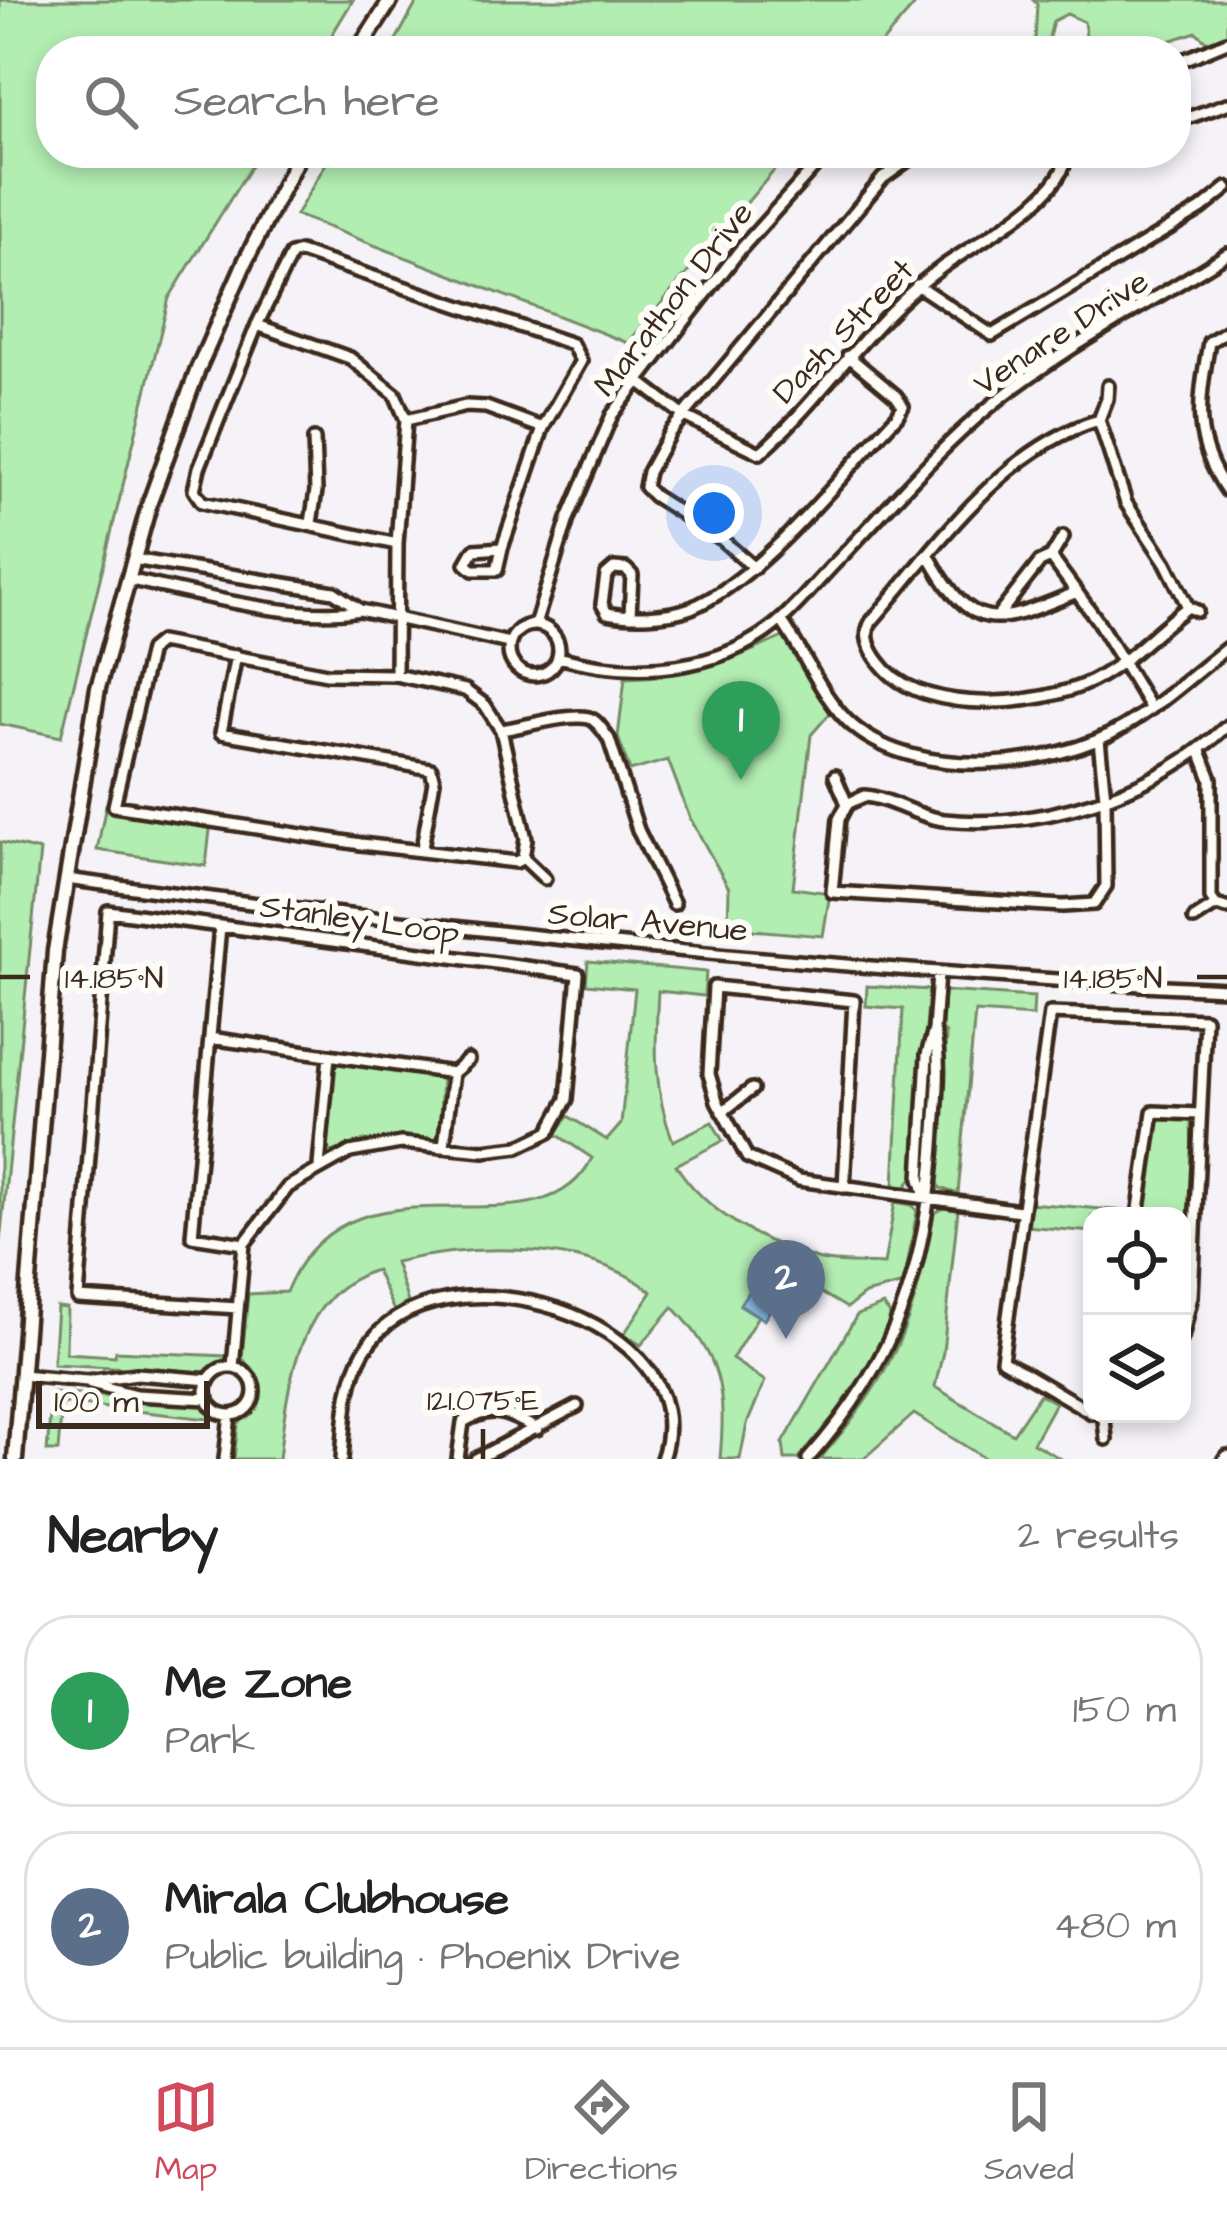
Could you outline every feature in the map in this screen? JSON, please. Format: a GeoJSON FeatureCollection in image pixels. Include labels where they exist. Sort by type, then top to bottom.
{"type":"FeatureCollection","features":[{"type":"Feature","properties":{"kind":"street"},"geometry":{"type":"LineString","coordinates":[[368,36],[391,0]]}},
{"type":"Feature","properties":{"kind":"street"},"geometry":{"type":"LineString","coordinates":[[1191,57],[1227,42]]}},
{"type":"Feature","properties":{"kind":"street"},"geometry":{"type":"LineString","coordinates":[[1191,117],[1227,104]]}},
{"type":"Feature","properties":{"kind":"street"},"geometry":{"type":"LineString","coordinates":[[15,1459],[53,970],[98,688],[127,579],[198,369],[292,168]]}},
{"type":"Feature","properties":{"kind":"street","name":"Marathon Drive"},"geometry":{"type":"LineString","coordinates":[[535,625],[583,478],[612,415],[740,250],[813,168]]}},
{"type":"Feature","properties":{"kind":"street"},"geometry":{"type":"LineString","coordinates":[[754,568],[720,538],[645,487],[648,472],[684,416],[883,178],[897,168]]}},
{"type":"Feature","properties":{"kind":"street","name":"Dash Street"},"geometry":{"type":"LineString","coordinates":[[760,453],[916,285],[1035,203],[1064,168]]}},
{"type":"Feature","properties":{"kind":"street"},"geometry":{"type":"LineString","coordinates":[[992,335],[1201,209],[1227,188]]}},
{"type":"Feature","properties":{"kind":"street"},"geometry":{"type":"LineString","coordinates":[[397,544],[202,502],[194,490],[257,326],[291,255],[309,252],[572,344],[581,361],[543,428],[502,548]]}},
{"type":"Feature","properties":{"kind":"street","name":"Venare Drive"},"geometry":{"type":"LineString","coordinates":[[558,657],[616,668],[673,668],[710,659],[781,620],[929,461],[988,408],[1050,362],[1227,254]]}},
{"type":"Feature","properties":{"kind":"street"},"geometry":{"type":"LineString","coordinates":[[916,285],[992,335]]}},
{"type":"Feature","properties":{"kind":"street"},"geometry":{"type":"LineString","coordinates":[[257,326],[350,358],[395,394],[406,420],[397,544],[396,675]]}},
{"type":"Feature","properties":{"kind":"street"},"geometry":{"type":"LineString","coordinates":[[1227,331],[1209,342],[1199,399],[1200,435],[1210,465],[1227,491]]}},
{"type":"Feature","properties":{"kind":"street"},"geometry":{"type":"LineString","coordinates":[[992,335],[992,351]]}},
{"type":"Feature","properties":{"kind":"street"},"geometry":{"type":"LineString","coordinates":[[848,356],[903,406],[917,411]]}},
{"type":"Feature","properties":{"kind":"street"},"geometry":{"type":"LineString","coordinates":[[637,380],[684,416],[760,453],[759,466]]}},
{"type":"Feature","properties":{"kind":"street"},"geometry":{"type":"LineString","coordinates":[[1099,420],[1064,434],[998,482],[866,631],[867,642],[885,670],[905,686],[962,700],[1022,700],[1088,683],[1122,664],[1192,609],[1126,503],[1099,420],[1108,386]]}},
{"type":"Feature","properties":{"kind":"street"},"geometry":{"type":"LineString","coordinates":[[406,420],[466,406],[486,407],[543,428]]}},
{"type":"Feature","properties":{"kind":"street"},"geometry":{"type":"LineString","coordinates":[[630,615],[632,575],[614,568],[606,575],[602,604],[607,613],[630,615],[688,609],[754,568],[903,406]]}},
{"type":"Feature","properties":{"kind":"street"},"geometry":{"type":"LineString","coordinates":[[311,523],[316,491],[314,439]]}},
{"type":"Feature","properties":{"kind":"street"},"geometry":{"type":"LineString","coordinates":[[997,616],[1064,537]]}},
{"type":"Feature","properties":{"kind":"street"},"geometry":{"type":"LineString","coordinates":[[929,556],[970,612],[997,616],[1029,611],[1077,592]]}},
{"type":"Feature","properties":{"kind":"street"},"geometry":{"type":"LineString","coordinates":[[1051,556],[1150,709]]}},
{"type":"Feature","properties":{"kind":"street"},"geometry":{"type":"LineString","coordinates":[[134,559],[334,592],[359,610]]}},
{"type":"Feature","properties":{"kind":"street"},"geometry":{"type":"LineString","coordinates":[[127,579],[245,604],[327,613],[359,610],[509,643]]}},
{"type":"Feature","properties":{"kind":"street"},"geometry":{"type":"LineString","coordinates":[[781,620],[852,726],[886,747],[917,758],[996,761],[1057,754],[1099,740],[1150,709],[1227,648]]}},
{"type":"Feature","properties":{"kind":"street"},"geometry":{"type":"LineString","coordinates":[[535,625],[554,635],[558,657],[549,671],[525,674],[509,658],[509,643],[519,629],[535,625]]}},
{"type":"Feature","properties":{"kind":"street"},"geometry":{"type":"LineString","coordinates":[[160,642],[170,642],[327,674],[396,675],[465,690],[484,705],[501,730],[526,839],[524,858],[516,862],[361,844],[114,806],[150,650],[160,642]]}},
{"type":"Feature","properties":{"kind":"street"},"geometry":{"type":"LineString","coordinates":[[208,743],[221,733],[236,655]]}},
{"type":"Feature","properties":{"kind":"street"},"geometry":{"type":"LineString","coordinates":[[501,730],[577,718],[592,718],[600,726],[609,739],[638,830],[674,904]]}},
{"type":"Feature","properties":{"kind":"street"},"geometry":{"type":"LineString","coordinates":[[1099,740],[1106,796],[1106,886],[1094,904],[832,892],[839,819],[847,804],[872,797],[943,820],[1063,813],[1106,796],[1200,751],[1227,726]]}},
{"type":"Feature","properties":{"kind":"street"},"geometry":{"type":"LineString","coordinates":[[221,733],[431,769],[434,781],[422,848]]}},
{"type":"Feature","properties":{"kind":"street"},"geometry":{"type":"LineString","coordinates":[[1194,919],[1222,907],[1211,898],[1211,779],[1200,751]]}},
{"type":"Feature","properties":{"kind":"street"},"geometry":{"type":"LineString","coordinates":[[836,776],[847,804]]}},
{"type":"Feature","properties":{"kind":"street"},"geometry":{"type":"LineString","coordinates":[[524,858],[545,879]]}},
{"type":"Feature","properties":{"kind":"street","name":"Solar Avenue"},"geometry":{"type":"LineString","coordinates":[[66,879],[326,914],[938,974],[1227,989]]}},
{"type":"Feature","properties":{"kind":"street","name":"Stanley Loop"},"geometry":{"type":"LineString","coordinates":[[238,1308],[78,1298],[108,910],[578,974],[567,1099],[549,1132],[518,1147],[484,1151],[444,1146],[350,1152],[288,1186],[244,1244]]}},
{"type":"Feature","properties":{"kind":"street"},"geometry":{"type":"LineString","coordinates":[[220,926],[192,1236],[244,1244],[233,1367]]}},
{"type":"Feature","properties":{"kind":"street"},"geometry":{"type":"LineString","coordinates":[[808,1459],[869,1384],[891,1343],[915,1273],[926,1197],[920,1179],[938,974]]}},
{"type":"Feature","properties":{"kind":"street"},"geometry":{"type":"LineString","coordinates":[[844,1187],[854,1001],[714,987],[710,1074],[722,1112],[747,1157],[799,1180],[844,1187],[926,1197],[1020,1211]]}},
{"type":"Feature","properties":{"kind":"street"},"geometry":{"type":"LineString","coordinates":[[1002,1360],[1050,1012],[1205,1019],[1188,1315]]}},
{"type":"Feature","properties":{"kind":"street"},"geometry":{"type":"LineString","coordinates":[[210,1038],[453,1073]]}},
{"type":"Feature","properties":{"kind":"street"},"geometry":{"type":"LineString","coordinates":[[319,1166],[329,1055]]}},
{"type":"Feature","properties":{"kind":"street"},"geometry":{"type":"LineString","coordinates":[[444,1146],[453,1073],[468,1060]]}},
{"type":"Feature","properties":{"kind":"street"},"geometry":{"type":"LineString","coordinates":[[722,1112],[752,1089]]}},
{"type":"Feature","properties":{"kind":"street"},"geometry":{"type":"LineString","coordinates":[[1139,1207],[1153,1112],[1199,1114]]}},
{"type":"Feature","properties":{"kind":"street"},"geometry":{"type":"LineString","coordinates":[[342,1459],[353,1378],[365,1349],[388,1324],[416,1308],[443,1297],[491,1295],[555,1310],[626,1343],[659,1388],[667,1419],[662,1459]]}},
{"type":"Feature","properties":{"kind":"street"},"geometry":{"type":"LineString","coordinates":[[987,1363],[1002,1360],[1083,1407]]}},
{"type":"Feature","properties":{"kind":"street"},"geometry":{"type":"LineString","coordinates":[[22,1375],[87,1381],[136,1375],[209,1380],[233,1367],[248,1374],[254,1397],[245,1410],[230,1415],[216,1410],[208,1400],[209,1380]]}},
{"type":"Feature","properties":{"kind":"street"},"geometry":{"type":"LineString","coordinates":[[87,1381],[136,1395],[208,1400]]}},
{"type":"Feature","properties":{"kind":"street"},"geometry":{"type":"LineString","coordinates":[[476,1459],[578,1406]]}},
{"type":"Feature","properties":{"kind":"street"},"geometry":{"type":"LineString","coordinates":[[458,1459],[463,1422],[484,1411],[506,1414],[537,1429]]}},
{"type":"Feature","properties":{"kind":"street"},"geometry":{"type":"LineString","coordinates":[[224,1459],[230,1415]]}},
{"type":"Feature","properties":{"kind":"street"},"geometry":{"type":"LineString","coordinates":[[1106,1438],[1107,1423]]}},
{"type":"Feature","properties":{"kind":"green space"},"geometry":{"type":"Polygon","coordinates":[[[0,0],[353,0],[331,36],[36,36],[36,168],[250,168],[169,298],[61,737],[0,724],[0,0]]]}},
{"type":"Feature","properties":{"kind":"green space"},"geometry":{"type":"Polygon","coordinates":[[[418,0],[919,0],[888,36],[398,36],[418,0]]]}},
{"type":"Feature","properties":{"kind":"green space"},"geometry":{"type":"Polygon","coordinates":[[[1033,0],[1227,0],[1227,34],[1207,42],[1196,32],[1086,36],[1084,22],[1067,14],[1053,21],[1049,36],[1035,36],[1037,4],[1033,0]]]}},
{"type":"Feature","properties":{"kind":"green space"},"geometry":{"type":"Polygon","coordinates":[[[323,168],[776,168],[628,343],[296,215],[323,168]]]}},
{"type":"Feature","properties":{"kind":"green space"},"geometry":{"type":"Polygon","coordinates":[[[787,635],[831,712],[811,735],[793,888],[830,893],[823,936],[728,928],[729,888],[690,818],[668,760],[630,771],[618,737],[625,678],[709,667],[787,635]]]}},
{"type":"Feature","properties":{"kind":"green space"},"geometry":{"type":"Polygon","coordinates":[[[106,805],[211,821],[206,866],[97,850],[106,805]]]}},
{"type":"Feature","properties":{"kind":"green space"},"geometry":{"type":"Polygon","coordinates":[[[0,842],[40,851],[0,1242],[0,842]]]}},
{"type":"Feature","properties":{"kind":"green space"},"geometry":{"type":"Polygon","coordinates":[[[588,961],[706,972],[704,996],[658,991],[656,1030],[659,1086],[673,1141],[712,1122],[723,1141],[676,1165],[703,1198],[776,1244],[817,1259],[850,1263],[884,1264],[895,1202],[912,1205],[917,1211],[904,1284],[865,1294],[847,1308],[769,1262],[740,1305],[758,1316],[732,1359],[765,1381],[747,1424],[740,1459],[720,1459],[721,1394],[711,1359],[673,1307],[641,1345],[624,1334],[652,1292],[626,1275],[596,1263],[528,1251],[458,1252],[395,1262],[408,1302],[394,1311],[376,1270],[349,1282],[328,1300],[300,1348],[279,1459],[234,1459],[238,1424],[259,1402],[261,1391],[259,1379],[242,1358],[248,1294],[286,1292],[315,1246],[353,1220],[397,1210],[531,1203],[566,1188],[592,1158],[556,1134],[568,1116],[607,1140],[621,1124],[635,989],[586,984],[588,961]]]}},
{"type":"Feature","properties":{"kind":"green space"},"geometry":{"type":"Polygon","coordinates":[[[867,986],[929,990],[915,1173],[906,1187],[894,1186],[903,1009],[866,1006],[867,986]]]}},
{"type":"Feature","properties":{"kind":"green space"},"geometry":{"type":"Polygon","coordinates":[[[944,991],[1034,997],[1033,1016],[975,1012],[958,1194],[940,1188],[937,1180],[944,991]]]}},
{"type":"Feature","properties":{"kind":"green space"},"geometry":{"type":"Polygon","coordinates":[[[338,1064],[442,1078],[439,1134],[435,1139],[364,1141],[332,1152],[326,1147],[338,1064]]]}},
{"type":"Feature","properties":{"kind":"green space"},"geometry":{"type":"Polygon","coordinates":[[[1158,1120],[1191,1121],[1193,1243],[1191,1262],[1191,1207],[1146,1207],[1158,1120]]]}},
{"type":"Feature","properties":{"kind":"green space"},"geometry":{"type":"Polygon","coordinates":[[[1028,1203],[1083,1207],[1083,1231],[1025,1226],[1028,1203]]]}},
{"type":"Feature","properties":{"kind":"green space"},"geometry":{"type":"Polygon","coordinates":[[[944,1208],[958,1210],[935,1387],[1013,1434],[1040,1394],[1055,1403],[1033,1443],[1061,1459],[986,1459],[914,1414],[863,1459],[820,1459],[866,1400],[897,1345],[918,1286],[934,1213],[944,1208]]]}},
{"type":"Feature","properties":{"kind":"green space"},"geometry":{"type":"Polygon","coordinates":[[[883,1305],[890,1314],[886,1332],[867,1371],[798,1459],[785,1459],[783,1443],[857,1315],[883,1305]]]}},
{"type":"Feature","properties":{"kind":"green space"},"geometry":{"type":"Polygon","coordinates":[[[57,1307],[67,1308],[66,1353],[115,1356],[116,1351],[226,1356],[225,1360],[207,1372],[53,1364],[57,1307]]]}},
{"type":"Feature","properties":{"kind":"green space"},"geometry":{"type":"Polygon","coordinates":[[[52,1392],[205,1404],[217,1420],[62,1403],[58,1451],[47,1451],[52,1392]]]}},
{"type":"Feature","properties":{"kind":"water"},"geometry":{"type":"Polygon","coordinates":[[[768,1262],[817,1290],[809,1302],[784,1287],[764,1320],[740,1304],[768,1262]]]}},
{"type":"Feature","properties":{"kind":"place","name":"Me Zone"},"geometry":{"type":"Point","coordinates":[741,780]}},
{"type":"Feature","properties":{"kind":"place","name":"Mirala Clubhouse"},"geometry":{"type":"Point","coordinates":[786,1339]}}]}
